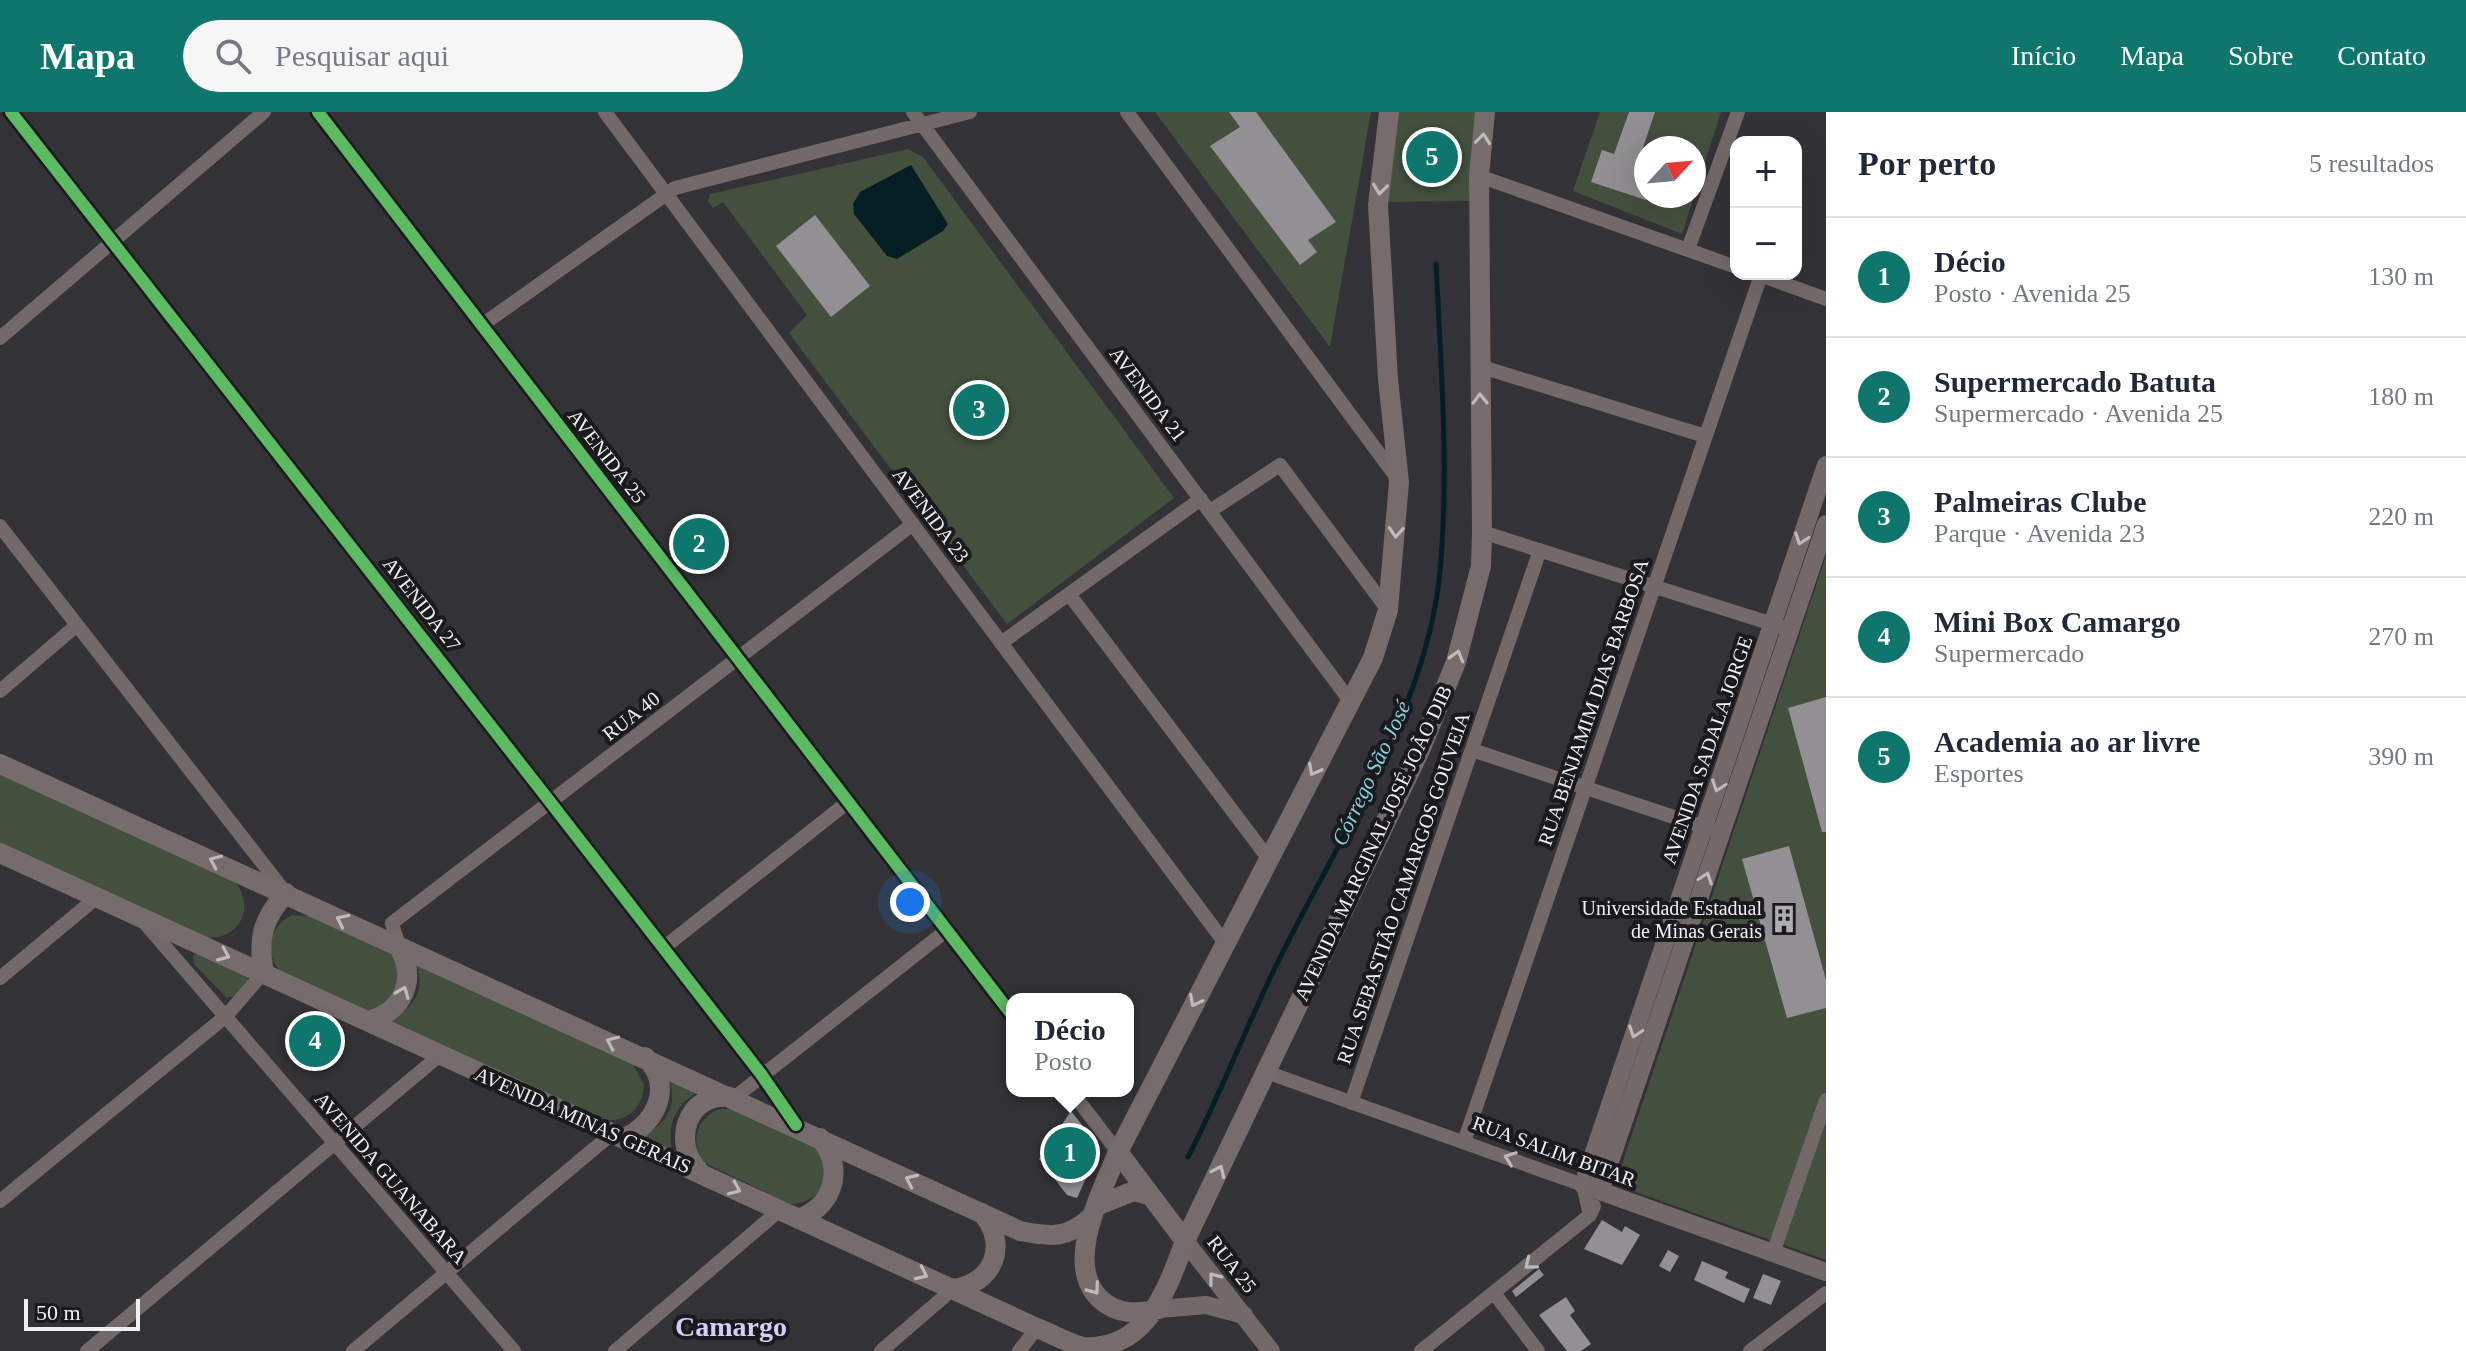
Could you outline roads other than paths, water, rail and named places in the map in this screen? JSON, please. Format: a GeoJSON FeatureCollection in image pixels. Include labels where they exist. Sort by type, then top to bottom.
{"type":"FeatureCollection","features":[{"type":"Feature","properties":{"kind":"main road"},"geometry":{"type":"LineString","coordinates":[[1159,1309],[1132,1313],[1112,1308],[1086,1281],[1084,1264],[1094,1212],[1118,1152],[1373,658],[1388,610],[1399,482],[1388,379],[1378,205],[1389,112]]}},
{"type":"Feature","properties":{"kind":"main road","name":"AVENIDA MARGINAL JOSÉ JOÃO DIB"},"geometry":{"type":"LineString","coordinates":[[1159,1309],[1185,1241],[1421,748],[1456,662],[1481,566],[1479,176],[1485,112]]}},
{"type":"Feature","properties":{"kind":"main road"},"geometry":{"type":"LineString","coordinates":[[0,764],[796,1125],[1020,1231],[1054,1238],[1075,1231],[1094,1212],[1134,1191],[1149,1195]]}},
{"type":"Feature","properties":{"kind":"main road","name":"AVENIDA MINAS GERAIS"},"geometry":{"type":"LineString","coordinates":[[0,853],[143,921],[264,972],[1085,1348],[1107,1349],[1130,1342],[1159,1309]]}},
{"type":"Feature","properties":{"kind":"main road"},"geometry":{"type":"LineString","coordinates":[[264,972],[259,947],[262,927],[286,893]]}},
{"type":"Feature","properties":{"kind":"main road"},"geometry":{"type":"LineString","coordinates":[[368,1021],[390,1012],[405,993],[408,969],[399,947]]}},
{"type":"Feature","properties":{"kind":"main road"},"geometry":{"type":"LineString","coordinates":[[620,1134],[647,1124],[659,1102],[659,1077],[645,1057]]}},
{"type":"Feature","properties":{"kind":"main road"},"geometry":{"type":"LineString","coordinates":[[701,1173],[687,1155],[684,1143],[687,1121],[702,1103],[712,1097],[734,1098]]}},
{"type":"Feature","properties":{"kind":"main road"},"geometry":{"type":"LineString","coordinates":[[801,1218],[821,1205],[833,1183],[832,1159],[820,1138]]}},
{"type":"Feature","properties":{"kind":"main road"},"geometry":{"type":"LineString","coordinates":[[1118,1152],[1185,1241]]}},
{"type":"Feature","properties":{"kind":"main road"},"geometry":{"type":"LineString","coordinates":[[953,1289],[978,1282],[994,1262],[996,1235],[982,1213]]}},
{"type":"Feature","properties":{"kind":"street","name":"AVENIDA 27"},"geometry":{"type":"LineString","coordinates":[[11,112],[551,803],[761,1074],[796,1125]]}},
{"type":"Feature","properties":{"kind":"street"},"geometry":{"type":"LineString","coordinates":[[0,338],[264,112]]}},
{"type":"Feature","properties":{"kind":"street","name":"AVENIDA 25"},"geometry":{"type":"LineString","coordinates":[[318,112],[1006,1007]]}},
{"type":"Feature","properties":{"kind":"street","name":"AVENIDA 23"},"geometry":{"type":"LineString","coordinates":[[605,112],[1225,943]]}},
{"type":"Feature","properties":{"kind":"street","name":"AVENIDA 21"},"geometry":{"type":"LineString","coordinates":[[913,112],[1350,701]]}},
{"type":"Feature","properties":{"kind":"street"},"geometry":{"type":"LineString","coordinates":[[482,325],[675,188],[970,112]]}},
{"type":"Feature","properties":{"kind":"street"},"geometry":{"type":"LineString","coordinates":[[1127,112],[1399,482]]}},
{"type":"Feature","properties":{"kind":"street"},"geometry":{"type":"LineString","coordinates":[[1688,249],[1738,112]]}},
{"type":"Feature","properties":{"kind":"street"},"geometry":{"type":"LineString","coordinates":[[1479,176],[1730,265]]}},
{"type":"Feature","properties":{"kind":"street","name":"RUA BENJAMIM DIAS BARBOSA"},"geometry":{"type":"LineString","coordinates":[[1464,1142],[1757,280]]}},
{"type":"Feature","properties":{"kind":"street"},"geometry":{"type":"LineString","coordinates":[[1773,280],[1826,299]]}},
{"type":"Feature","properties":{"kind":"street"},"geometry":{"type":"LineString","coordinates":[[1479,366],[1705,436]]}},
{"type":"Feature","properties":{"kind":"street"},"geometry":{"type":"LineString","coordinates":[[1001,643],[1069,594],[1205,505],[1280,465],[1388,610]]}},
{"type":"Feature","properties":{"kind":"street","name":"AVENIDA SADALA JORGE"},"geometry":{"type":"LineString","coordinates":[[1592,1188],[1782,627],[1826,465]]}},
{"type":"Feature","properties":{"kind":"street","name":"RUA 40"},"geometry":{"type":"LineString","coordinates":[[399,947],[392,923],[913,524]]}},
{"type":"Feature","properties":{"kind":"street","name":"AVENIDA SADALA JORGE"},"geometry":{"type":"LineString","coordinates":[[1782,627],[1826,524]]}},
{"type":"Feature","properties":{"kind":"street"},"geometry":{"type":"LineString","coordinates":[[0,526],[286,893]]}},
{"type":"Feature","properties":{"kind":"street"},"geometry":{"type":"LineString","coordinates":[[1482,532],[1782,627]]}},
{"type":"Feature","properties":{"kind":"street","name":"RUA SEBASTIÃO CAMARGOS GOUVEIA"},"geometry":{"type":"LineString","coordinates":[[1351,1103],[1540,550]]}},
{"type":"Feature","properties":{"kind":"street"},"geometry":{"type":"LineString","coordinates":[[1069,594],[1268,858]]}},
{"type":"Feature","properties":{"kind":"street"},"geometry":{"type":"LineString","coordinates":[[0,691],[77,625]]}},
{"type":"Feature","properties":{"kind":"street"},"geometry":{"type":"LineString","coordinates":[[1472,750],[1713,829]]}},
{"type":"Feature","properties":{"kind":"street"},"geometry":{"type":"LineString","coordinates":[[662,949],[848,802]]}},
{"type":"Feature","properties":{"kind":"street"},"geometry":{"type":"LineString","coordinates":[[0,978],[96,898]]}},
{"type":"Feature","properties":{"kind":"street","name":"AVENIDA GUANABARA"},"geometry":{"type":"LineString","coordinates":[[143,921],[514,1351]]}},
{"type":"Feature","properties":{"kind":"street"},"geometry":{"type":"LineString","coordinates":[[734,1098],[947,930]]}},
{"type":"Feature","properties":{"kind":"street"},"geometry":{"type":"LineString","coordinates":[[0,1201],[226,1016],[264,972]]}},
{"type":"Feature","properties":{"kind":"street"},"geometry":{"type":"LineString","coordinates":[[87,1351],[440,1055]]}},
{"type":"Feature","properties":{"kind":"street","name":"RUA SALIM BITAR"},"geometry":{"type":"LineString","coordinates":[[1266,1072],[1826,1272]]}},
{"type":"Feature","properties":{"kind":"street"},"geometry":{"type":"LineString","coordinates":[[1076,1097],[1118,1152]]}},
{"type":"Feature","properties":{"kind":"street"},"geometry":{"type":"LineString","coordinates":[[1773,1253],[1826,1100]]}},
{"type":"Feature","properties":{"kind":"street"},"geometry":{"type":"LineString","coordinates":[[353,1351],[620,1134]]}},
{"type":"Feature","properties":{"kind":"street"},"geometry":{"type":"LineString","coordinates":[[1421,1351],[1590,1215],[1592,1188]]}},
{"type":"Feature","properties":{"kind":"street"},"geometry":{"type":"LineString","coordinates":[[615,1351],[781,1209]]}},
{"type":"Feature","properties":{"kind":"street","name":"RUA 25"},"geometry":{"type":"LineString","coordinates":[[1185,1241],[1271,1351]]}},
{"type":"Feature","properties":{"kind":"street"},"geometry":{"type":"LineString","coordinates":[[881,1351],[953,1289]]}},
{"type":"Feature","properties":{"kind":"street"},"geometry":{"type":"LineString","coordinates":[[1494,1293],[1538,1351]]}},
{"type":"Feature","properties":{"kind":"street"},"geometry":{"type":"LineString","coordinates":[[1750,1351],[1826,1293]]}},
{"type":"Feature","properties":{"kind":"street","name":"RUA 25"},"geometry":{"type":"LineString","coordinates":[[1159,1309],[1206,1305],[1244,1315]]}},
{"type":"Feature","properties":{"kind":"street"},"geometry":{"type":"LineString","coordinates":[[1019,1351],[1037,1328]]}},
{"type":"Feature","properties":{"kind":"water"},"geometry":{"type":"Polygon","coordinates":[[[911,165],[948,224],[943,231],[897,259],[887,256],[854,214],[853,204],[860,192],[911,165]]]}},
{"type":"Feature","properties":{"kind":"waterway","name":"Córrego São José"},"geometry":{"type":"LineString","coordinates":[[1188,1157],[1272,974],[1372,782],[1415,682],[1430,631],[1439,580],[1444,503],[1444,422],[1436,264]]}},
{"type":"Feature","properties":{"kind":"place","name":"Academia ao ar livre"},"geometry":{"type":"Point","coordinates":[1432,157]}},
{"type":"Feature","properties":{"kind":"place","name":"Palmeiras Clube"},"geometry":{"type":"Point","coordinates":[979,410]}},
{"type":"Feature","properties":{"kind":"place","name":"Supermercado Batuta"},"geometry":{"type":"Point","coordinates":[699,544]}},
{"type":"Feature","properties":{"kind":"place","name":"Universidade Estadual de Minas Gerais"},"geometry":{"type":"Point","coordinates":[1784,919]}},
{"type":"Feature","properties":{"kind":"place","name":"Mini Box Camargo"},"geometry":{"type":"Point","coordinates":[315,1041]}},
{"type":"Feature","properties":{"kind":"place","name":"Décio"},"geometry":{"type":"Point","coordinates":[1070,1153]}},
{"type":"Feature","properties":{"kind":"district","name":"Camargo"},"geometry":{"type":"Point","coordinates":[731,1326]}}]}
